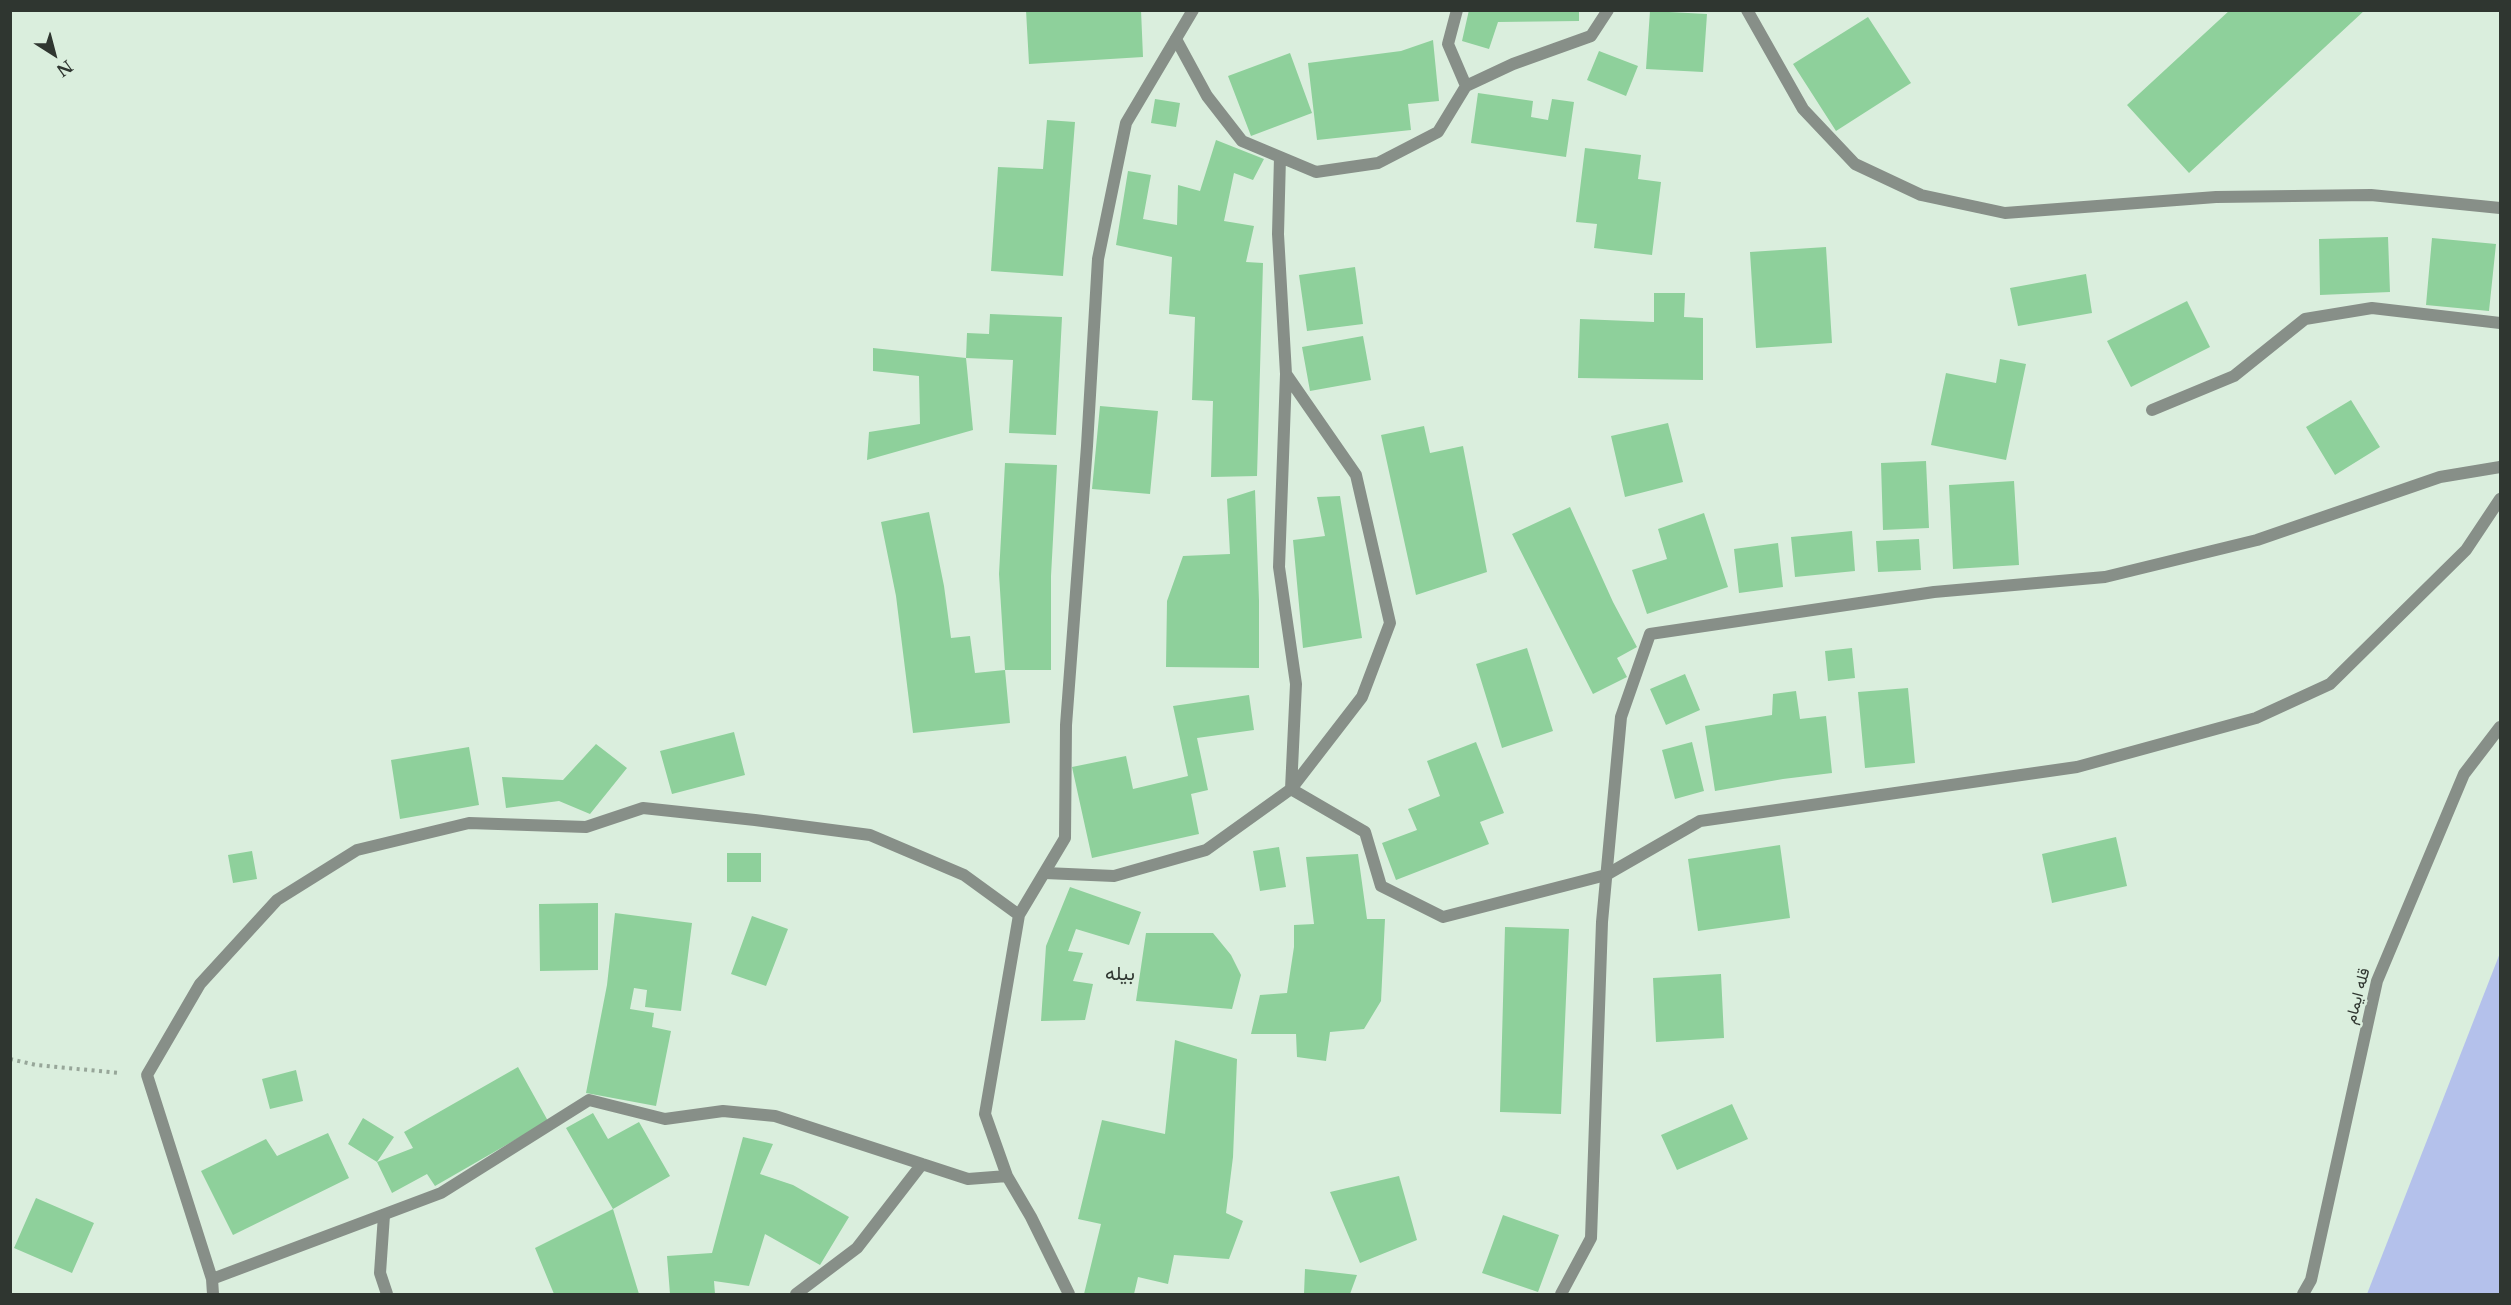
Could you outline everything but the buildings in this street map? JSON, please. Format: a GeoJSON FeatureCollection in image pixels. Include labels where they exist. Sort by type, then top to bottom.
{"type":"FeatureCollection","features":[{"type":"Feature","properties":{"kind":"street"},"geometry":{"type":"LineString","coordinates":[[1069,1294],[1031,1217],[1007,1176],[985,1114],[1019,915],[1065,838],[1066,725],[1087,446],[1098,259],[1126,123],[1193,10]]}},
{"type":"Feature","properties":{"kind":"street"},"geometry":{"type":"LineString","coordinates":[[1457,10],[1448,44],[1466,86]]}},
{"type":"Feature","properties":{"kind":"street"},"geometry":{"type":"LineString","coordinates":[[1176,39],[1207,96],[1242,141],[1316,172],[1378,163],[1438,132],[1466,86],[1513,64],[1591,36],[1608,10]]}},
{"type":"Feature","properties":{"kind":"street"},"geometry":{"type":"LineString","coordinates":[[1748,10],[1803,109],[1855,164],[1920,195],[2005,213],[2240,196],[2372,195],[2500,208]]}},
{"type":"Feature","properties":{"kind":"street"},"geometry":{"type":"LineString","coordinates":[[1280,157],[1278,234],[1286,374],[1279,567],[1296,684],[1291,789]]}},
{"type":"Feature","properties":{"kind":"street"},"geometry":{"type":"LineString","coordinates":[[2151,410],[2234,376],[2305,319],[2372,308],[2500,323]]}},
{"type":"Feature","properties":{"kind":"street"},"geometry":{"type":"LineString","coordinates":[[1045,873],[1114,876],[1206,850],[1291,789],[1362,697],[1390,623],[1356,475],[1286,374]]}},
{"type":"Feature","properties":{"kind":"street"},"geometry":{"type":"LineString","coordinates":[[1561,1294],[1591,1238],[1602,922],[1621,717],[1650,634],[1934,592],[2105,577],[2257,540],[2440,477],[2500,467]]}},
{"type":"Feature","properties":{"kind":"street"},"geometry":{"type":"LineString","coordinates":[[1291,789],[1365,832],[1381,886],[1443,918],[1606,875],[1700,821],[2077,766],[2256,718],[2330,684],[2466,550],[2500,498]]}},
{"type":"Feature","properties":{"kind":"street","name":"قله ایمام"},"geometry":{"type":"LineString","coordinates":[[2302,1294],[2311,1280],[2377,981],[2464,774],[2500,727]]}},
{"type":"Feature","properties":{"kind":"street"},"geometry":{"type":"LineString","coordinates":[[213,1294],[212,1279],[147,1075],[200,984],[277,900],[357,850],[469,824],[586,827],[643,808],[870,835],[964,874],[1019,915]]}},
{"type":"Feature","properties":{"kind":"street"},"geometry":{"type":"LineString","coordinates":[[212,1279],[441,1193],[589,1100],[665,1119],[723,1111],[775,1116],[968,1179],[1007,1176]]}},
{"type":"Feature","properties":{"kind":"street"},"geometry":{"type":"LineString","coordinates":[[796,1294],[857,1248],[922,1164]]}},
{"type":"Feature","properties":{"kind":"street"},"geometry":{"type":"LineString","coordinates":[[384,1215],[380,1274],[387,1294]]}},
{"type":"Feature","properties":{"kind":"path"},"geometry":{"type":"LineString","coordinates":[[10,1059],[36,1065],[147,1075]]}},
{"type":"Feature","properties":{"kind":"shaded area"},"geometry":{"type":"Polygon","coordinates":[[[2500,953],[2500,1294],[2367,1294],[2500,953]]]}},
{"type":"Feature","properties":{"kind":"district","name":"بیله"},"geometry":{"type":"Point","coordinates":[1120,974]}}]}
